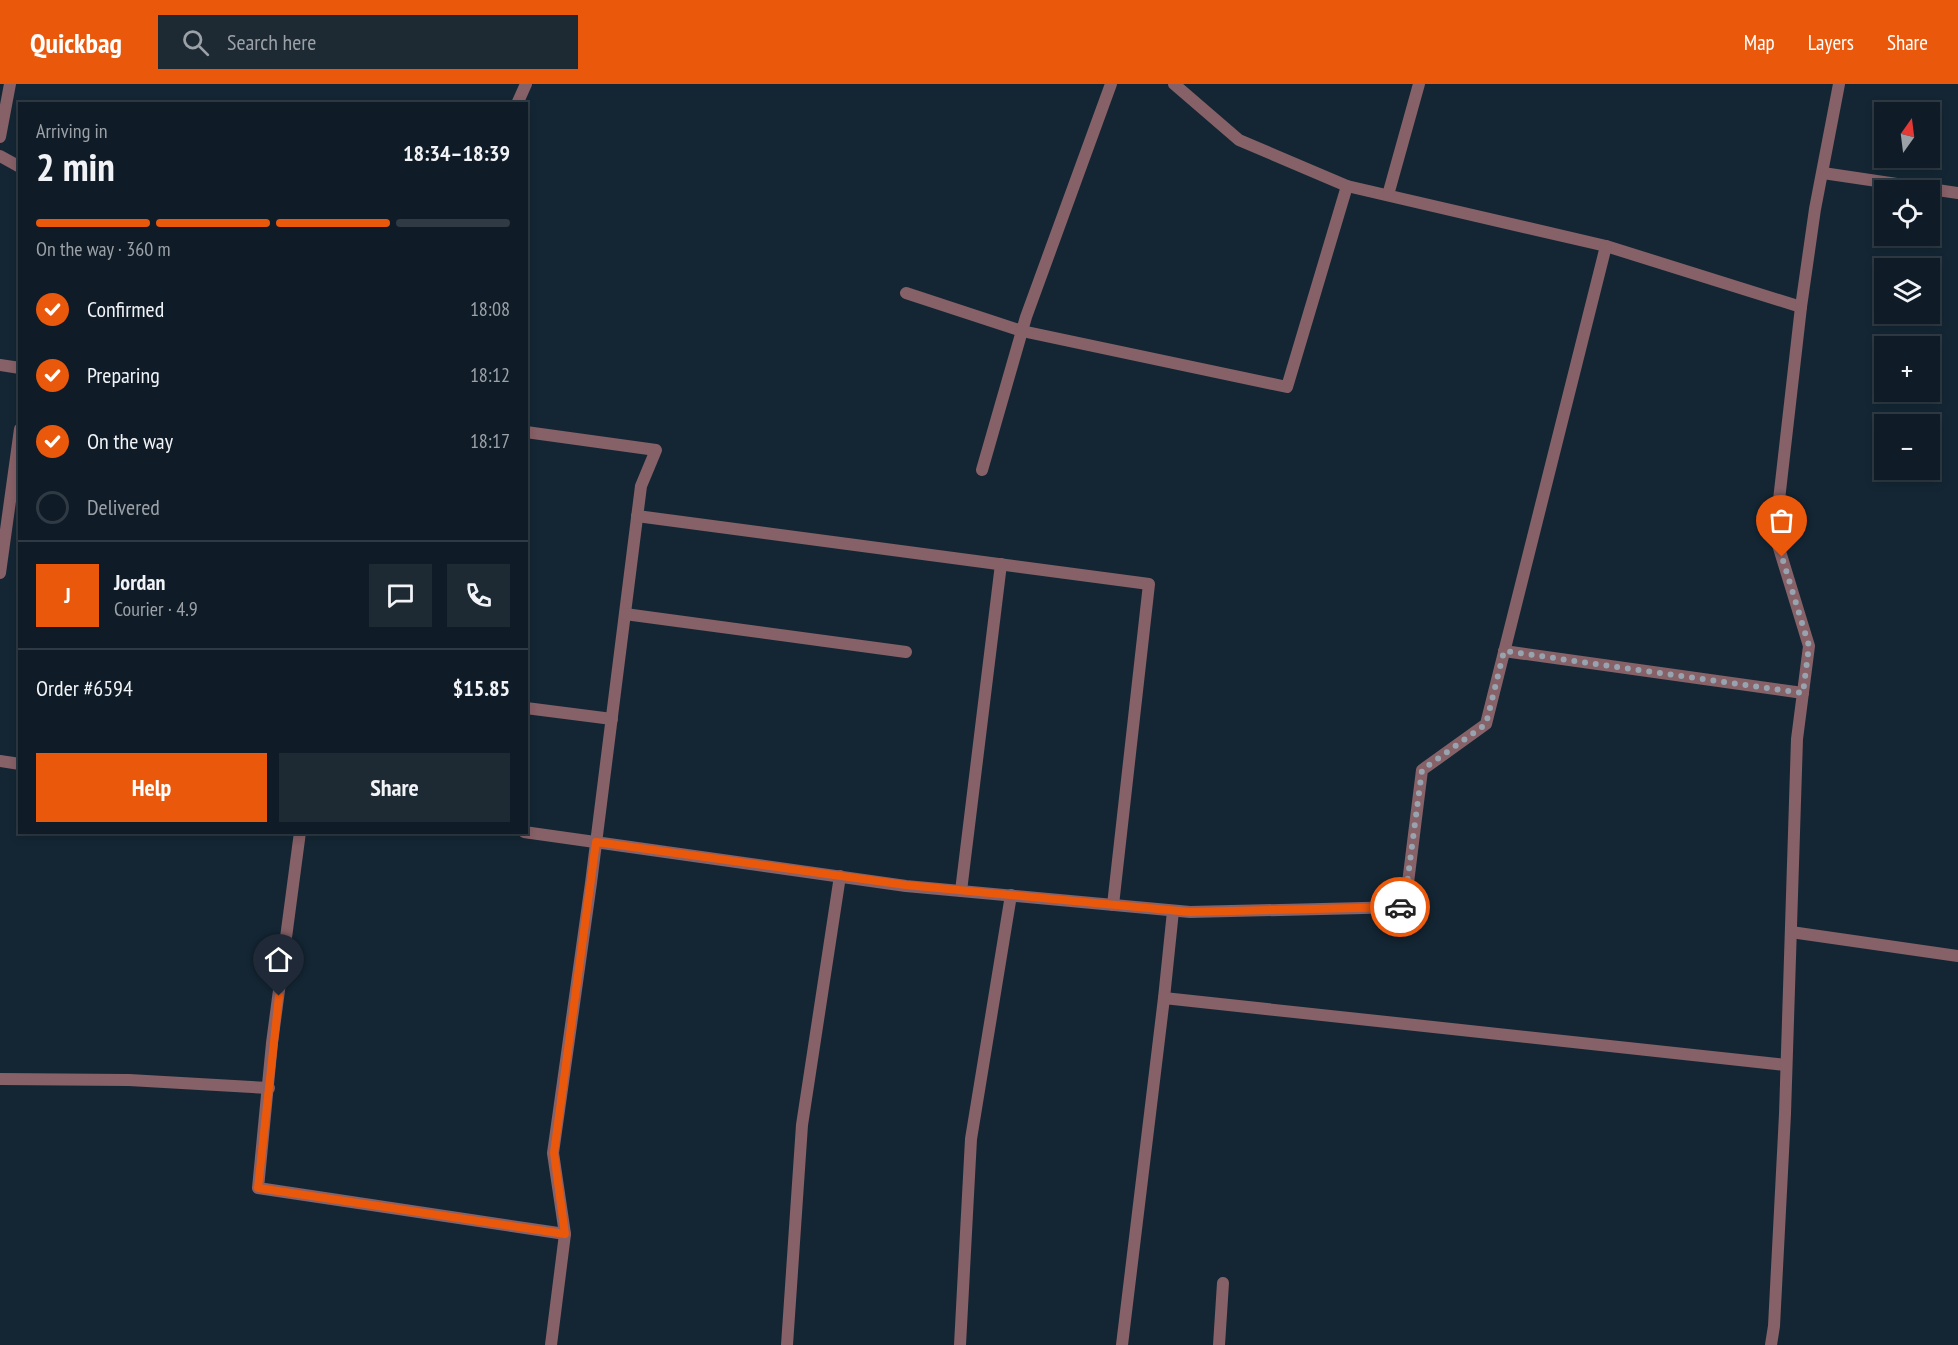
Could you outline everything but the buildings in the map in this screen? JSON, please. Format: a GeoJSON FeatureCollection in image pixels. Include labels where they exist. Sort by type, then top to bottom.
{"type":"FeatureCollection","features":[{"type":"Feature","properties":{"kind":"street"},"geometry":{"type":"LineString","coordinates":[[0,136],[10,84]]}},
{"type":"Feature","properties":{"kind":"street"},"geometry":{"type":"LineString","coordinates":[[518,102],[525,84]]}},
{"type":"Feature","properties":{"kind":"street"},"geometry":{"type":"LineString","coordinates":[[982,470],[1022,331],[1111,84]]}},
{"type":"Feature","properties":{"kind":"street"},"geometry":{"type":"LineString","coordinates":[[1174,84],[1239,140],[1347,186],[1606,246],[1801,308]]}},
{"type":"Feature","properties":{"kind":"street"},"geometry":{"type":"LineString","coordinates":[[1388,195],[1419,84]]}},
{"type":"Feature","properties":{"kind":"street"},"geometry":{"type":"LineString","coordinates":[[1771,1345],[1774,1326],[1786,1065],[1797,740],[1809,646],[1775,535],[1801,308],[1815,209],[1839,84]]}},
{"type":"Feature","properties":{"kind":"street"},"geometry":{"type":"LineString","coordinates":[[0,156],[18,166]]}},
{"type":"Feature","properties":{"kind":"street"},"geometry":{"type":"LineString","coordinates":[[1823,173],[1958,194]]}},
{"type":"Feature","properties":{"kind":"street"},"geometry":{"type":"LineString","coordinates":[[906,293],[1022,331],[1287,387],[1347,186]]}},
{"type":"Feature","properties":{"kind":"street"},"geometry":{"type":"LineString","coordinates":[[528,833],[906,885],[1173,911],[1404,907],[1422,770],[1486,724],[1606,246]]}},
{"type":"Feature","properties":{"kind":"street"},"geometry":{"type":"LineString","coordinates":[[0,365],[18,368]]}},
{"type":"Feature","properties":{"kind":"street"},"geometry":{"type":"LineString","coordinates":[[528,432],[656,450],[641,486],[554,1153],[565,1234],[551,1345]]}},
{"type":"Feature","properties":{"kind":"street"},"geometry":{"type":"LineString","coordinates":[[0,573],[18,443]]}},
{"type":"Feature","properties":{"kind":"street"},"geometry":{"type":"LineString","coordinates":[[637,516],[1149,584],[1113,905]]}},
{"type":"Feature","properties":{"kind":"street"},"geometry":{"type":"LineString","coordinates":[[961,891],[1001,564]]}},
{"type":"Feature","properties":{"kind":"street"},"geometry":{"type":"LineString","coordinates":[[625,614],[906,652]]}},
{"type":"Feature","properties":{"kind":"street"},"geometry":{"type":"LineString","coordinates":[[1504,651],[1803,693]]}},
{"type":"Feature","properties":{"kind":"street"},"geometry":{"type":"LineString","coordinates":[[528,708],[612,719]]}},
{"type":"Feature","properties":{"kind":"street"},"geometry":{"type":"LineString","coordinates":[[0,761],[18,764]]}},
{"type":"Feature","properties":{"kind":"street"},"geometry":{"type":"LineString","coordinates":[[300,834],[272,1043],[258,1188],[565,1234]]}},
{"type":"Feature","properties":{"kind":"street"},"geometry":{"type":"LineString","coordinates":[[787,1345],[802,1125],[840,876]]}},
{"type":"Feature","properties":{"kind":"street"},"geometry":{"type":"LineString","coordinates":[[960,1345],[970,1139],[1011,895]]}},
{"type":"Feature","properties":{"kind":"street"},"geometry":{"type":"LineString","coordinates":[[1122,1345],[1173,911]]}},
{"type":"Feature","properties":{"kind":"street"},"geometry":{"type":"LineString","coordinates":[[1791,932],[1958,956]]}},
{"type":"Feature","properties":{"kind":"street"},"geometry":{"type":"LineString","coordinates":[[1164,998],[1786,1065]]}},
{"type":"Feature","properties":{"kind":"street"},"geometry":{"type":"LineString","coordinates":[[0,1079],[129,1080],[268,1088]]}},
{"type":"Feature","properties":{"kind":"street"},"geometry":{"type":"LineString","coordinates":[[1219,1345],[1223,1283]]}},
{"type":"Feature","properties":{"kind":"way so far"},"geometry":{"type":"LineString","coordinates":[[1400,907],[1404,907],[1422,770],[1486,724],[1504,651],[1803,693],[1809,646],[1782,557]]}},
{"type":"Feature","properties":{"kind":"route"},"geometry":{"type":"LineString","coordinates":[[279,996],[272,1043],[258,1188],[565,1234],[554,1153],[596,842],[906,885],[1190,912],[1400,907]]}}]}
